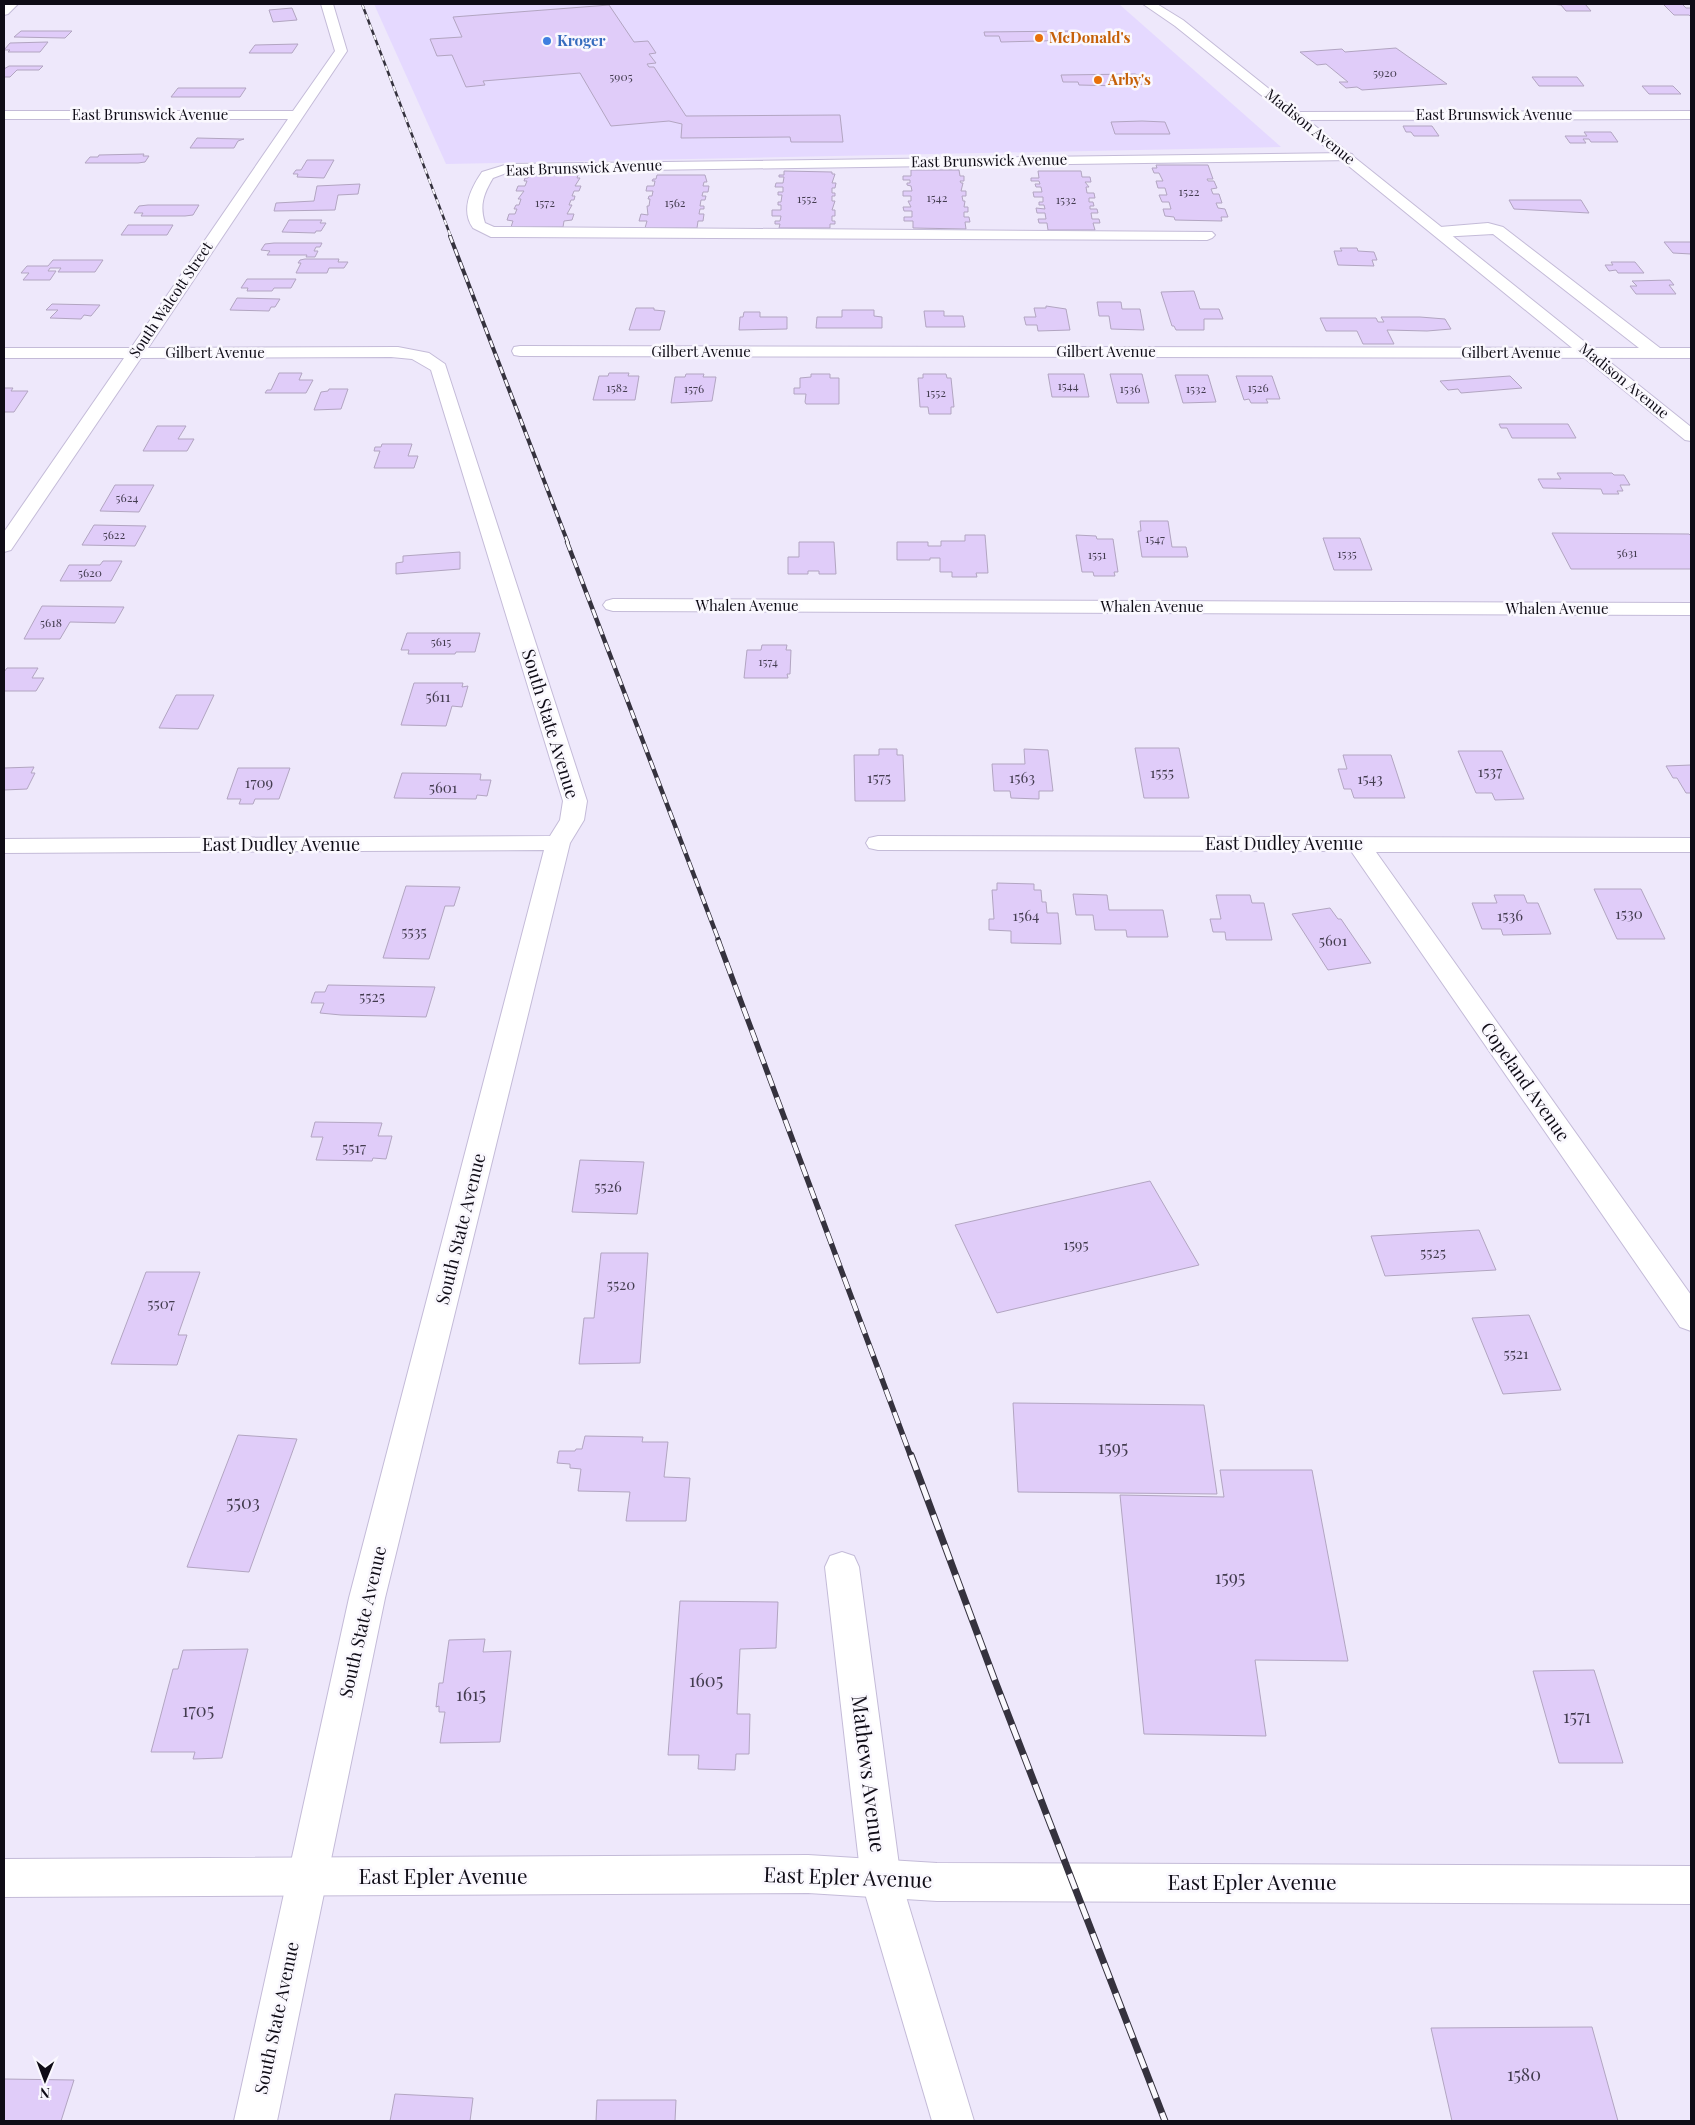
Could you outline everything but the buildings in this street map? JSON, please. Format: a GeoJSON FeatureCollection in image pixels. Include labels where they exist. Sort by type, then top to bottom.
{"type":"FeatureCollection","features":[{"type":"Feature","properties":{"kind":"street"},"geometry":{"type":"LineString","coordinates":[[4,11],[12,4]]}},
{"type":"Feature","properties":{"kind":"street","name":"South Walcott Street"},"geometry":{"type":"LineString","coordinates":[[4,546],[341,51],[327,4]]}},
{"type":"Feature","properties":{"kind":"street","name":"Madison Avenue"},"geometry":{"type":"LineString","coordinates":[[1149,4],[1179,23],[1296,116],[1691,436]]}},
{"type":"Feature","properties":{"kind":"street","name":"Madison Avenue"},"geometry":{"type":"LineString","coordinates":[[1161,4],[1179,23]]}},
{"type":"Feature","properties":{"kind":"street","name":"East Brunswick Avenue"},"geometry":{"type":"LineString","coordinates":[[4,115],[296,115]]}},
{"type":"Feature","properties":{"kind":"street","name":"East Brunswick Avenue"},"geometry":{"type":"LineString","coordinates":[[1296,116],[1691,115]]}},
{"type":"Feature","properties":{"kind":"street","name":"East Brunswick Avenue"},"geometry":{"type":"LineString","coordinates":[[1207,235],[492,232],[478,225],[472,210],[477,192],[487,175],[508,168],[1346,157]]}},
{"type":"Feature","properties":{"kind":"street"},"geometry":{"type":"LineString","coordinates":[[1440,232],[1488,228],[1498,230],[1656,353]]}},
{"type":"Feature","properties":{"kind":"street","name":"Gilbert Avenue"},"geometry":{"type":"LineString","coordinates":[[520,351],[1691,353]]}},
{"type":"Feature","properties":{"kind":"street","name":"Gilbert Avenue"},"geometry":{"type":"LineString","coordinates":[[4,353],[405,352],[426,357]]}},
{"type":"Feature","properties":{"kind":"street","name":"South State Avenue"},"geometry":{"type":"LineString","coordinates":[[255,2121],[367,1598],[558,843],[572,820],[575,801],[439,368],[426,357]]}},
{"type":"Feature","properties":{"kind":"street","name":"Whalen Avenue"},"geometry":{"type":"LineString","coordinates":[[613,605],[1691,609]]}},
{"type":"Feature","properties":{"kind":"street","name":"East Dudley Avenue"},"geometry":{"type":"LineString","coordinates":[[4,846],[558,843]]}},
{"type":"Feature","properties":{"kind":"street","name":"East Dudley Avenue"},"geometry":{"type":"LineString","coordinates":[[878,843],[1691,845]]}},
{"type":"Feature","properties":{"kind":"street","name":"Copeland Avenue"},"geometry":{"type":"LineString","coordinates":[[1358,844],[1691,1319]]}},
{"type":"Feature","properties":{"kind":"street","name":"Mathews Avenue"},"geometry":{"type":"LineString","coordinates":[[842,1567],[881,1880],[953,2121]]}},
{"type":"Feature","properties":{"kind":"street","name":"East Epler Avenue"},"geometry":{"type":"LineString","coordinates":[[4,1878],[308,1878],[808,1874],[937,1882],[1691,1885]]}},
{"type":"Feature","properties":{"kind":"shaded area"},"geometry":{"type":"Polygon","coordinates":[[[374,4],[1119,4],[1281,147],[446,164],[374,4]]]}},
{"type":"Feature","properties":{"kind":"railway"},"geometry":{"type":"LineString","coordinates":[[362,4],[451,237]]}},
{"type":"Feature","properties":{"kind":"railway"},"geometry":{"type":"LineString","coordinates":[[450,236],[568,543]]}},
{"type":"Feature","properties":{"kind":"railway"},"geometry":{"type":"LineString","coordinates":[[567,542],[719,941]]}},
{"type":"Feature","properties":{"kind":"railway"},"geometry":{"type":"LineString","coordinates":[[718,940],[911,1457]]}},
{"type":"Feature","properties":{"kind":"railway"},"geometry":{"type":"LineString","coordinates":[[911,1455],[995,1681],[1165,2121]]}},
{"type":"Feature","properties":{"kind":"place","name":"McDonald's"},"geometry":{"type":"Point","coordinates":[1039,38]}},
{"type":"Feature","properties":{"kind":"place","name":"Kroger"},"geometry":{"type":"Point","coordinates":[547,41]}},
{"type":"Feature","properties":{"kind":"place","name":"Arby's"},"geometry":{"type":"Point","coordinates":[1098,80]}}]}
